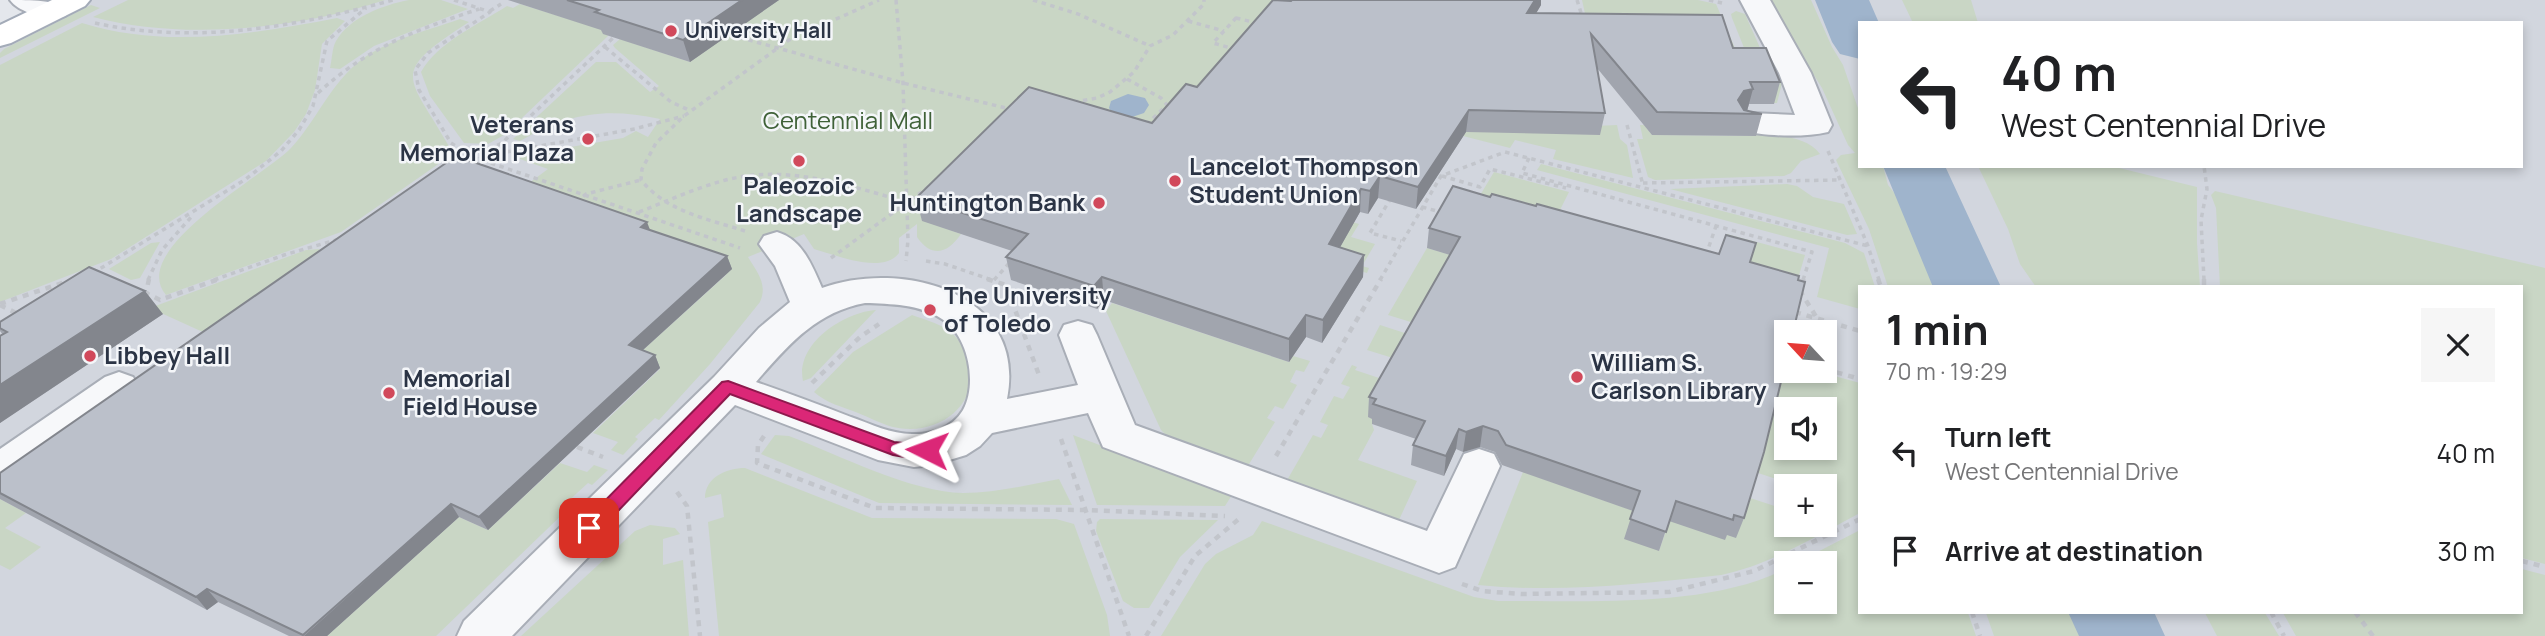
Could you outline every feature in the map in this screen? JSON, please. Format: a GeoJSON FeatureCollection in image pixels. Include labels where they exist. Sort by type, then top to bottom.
{"type":"FeatureCollection","features":[{"type":"Feature","properties":{"kind":"main road"},"geometry":{"type":"LineString","coordinates":[[0,14],[49,5]]}},
{"type":"Feature","properties":{"kind":"main road"},"geometry":{"type":"LineString","coordinates":[[0,37],[49,5]]}},
{"type":"Feature","properties":{"kind":"street"},"geometry":{"type":"LineString","coordinates":[[1750,123],[1816,125],[1795,73],[1755,0]]}},
{"type":"Feature","properties":{"kind":"street"},"geometry":{"type":"LineString","coordinates":[[760,247],[792,262],[810,305]]}},
{"type":"Feature","properties":{"kind":"street"},"geometry":{"type":"LineString","coordinates":[[481,636],[643,475],[797,315],[810,305],[845,292],[887,291],[928,298],[958,311],[975,327],[985,349],[990,388],[985,412],[956,440],[927,450],[911,452],[893,449],[728,387]]}},
{"type":"Feature","properties":{"kind":"street"},"geometry":{"type":"LineString","coordinates":[[1077,335],[1118,436],[1438,554],[1479,466]]}},
{"type":"Feature","properties":{"kind":"street"},"geometry":{"type":"LineString","coordinates":[[0,471],[119,387]]}},
{"type":"Feature","properties":{"kind":"street"},"geometry":{"type":"LineString","coordinates":[[979,420],[1102,395]]}},
{"type":"Feature","properties":{"kind":"path"},"geometry":{"type":"LineString","coordinates":[[49,5],[126,30],[194,34],[275,26],[393,0]]}},
{"type":"Feature","properties":{"kind":"path"},"geometry":{"type":"LineString","coordinates":[[454,0],[489,12]]}},
{"type":"Feature","properties":{"kind":"path"},"geometry":{"type":"LineString","coordinates":[[760,247],[649,192],[641,180],[642,169],[656,143],[684,116],[777,48],[805,32],[879,0]]}},
{"type":"Feature","properties":{"kind":"path"},"geometry":{"type":"LineString","coordinates":[[895,0],[903,83],[908,240],[906,262]]}},
{"type":"Feature","properties":{"kind":"path"},"geometry":{"type":"LineString","coordinates":[[1033,0],[1051,2],[1150,47]]}},
{"type":"Feature","properties":{"kind":"path"},"geometry":{"type":"LineString","coordinates":[[1071,102],[1097,98],[1127,79],[1150,47],[1173,35],[1204,0]]}},
{"type":"Feature","properties":{"kind":"path"},"geometry":{"type":"LineString","coordinates":[[1577,0],[1584,24]]}},
{"type":"Feature","properties":{"kind":"path"},"geometry":{"type":"LineString","coordinates":[[501,4],[428,53],[415,70],[419,90],[451,144],[473,157],[638,212],[760,247]]}},
{"type":"Feature","properties":{"kind":"path"},"geometry":{"type":"LineString","coordinates":[[84,278],[197,211],[246,179],[281,151],[299,130],[318,93],[327,41],[366,8]]}},
{"type":"Feature","properties":{"kind":"path"},"geometry":{"type":"LineString","coordinates":[[318,93],[342,69],[368,51],[480,9]]}},
{"type":"Feature","properties":{"kind":"path"},"geometry":{"type":"LineString","coordinates":[[1236,18],[1256,23],[1245,36],[1234,49],[1213,43],[1236,18]]}},
{"type":"Feature","properties":{"kind":"path"},"geometry":{"type":"LineString","coordinates":[[1188,21],[1224,31]]}},
{"type":"Feature","properties":{"kind":"path"},"geometry":{"type":"LineString","coordinates":[[731,35],[1006,110],[1019,108]]}},
{"type":"Feature","properties":{"kind":"path"},"geometry":{"type":"LineString","coordinates":[[1245,36],[1257,40]]}},
{"type":"Feature","properties":{"kind":"path"},"geometry":{"type":"LineString","coordinates":[[473,157],[502,143],[614,37]]}},
{"type":"Feature","properties":{"kind":"path"},"geometry":{"type":"LineString","coordinates":[[605,47],[671,102],[692,111]]}},
{"type":"Feature","properties":{"kind":"path"},"geometry":{"type":"LineString","coordinates":[[1127,79],[1167,105],[1150,124],[1143,126]]}},
{"type":"Feature","properties":{"kind":"path"},"geometry":{"type":"LineString","coordinates":[[1159,114],[1168,116]]}},
{"type":"Feature","properties":{"kind":"path"},"geometry":{"type":"LineString","coordinates":[[460,160],[634,129],[684,116]]}},
{"type":"Feature","properties":{"kind":"path"},"geometry":{"type":"LineString","coordinates":[[1627,125],[1644,186]]}},
{"type":"Feature","properties":{"kind":"path"},"geometry":{"type":"LineString","coordinates":[[1816,125],[1868,246],[1880,285]]}},
{"type":"Feature","properties":{"kind":"path"},"geometry":{"type":"LineString","coordinates":[[1270,465],[1441,176],[1505,152],[1868,246]]}},
{"type":"Feature","properties":{"kind":"path"},"geometry":{"type":"LineString","coordinates":[[1529,159],[1522,173],[1812,252],[1800,292],[1817,318]]}},
{"type":"Feature","properties":{"kind":"path"},"geometry":{"type":"LineString","coordinates":[[2204,168],[2207,189],[2201,220],[2204,285]]}},
{"type":"Feature","properties":{"kind":"path"},"geometry":{"type":"LineString","coordinates":[[1431,173],[1480,187],[1490,169],[1547,185],[1581,190]]}},
{"type":"Feature","properties":{"kind":"path"},"geometry":{"type":"LineString","coordinates":[[638,212],[692,191],[736,178],[772,174],[816,178],[932,209]]}},
{"type":"Feature","properties":{"kind":"path"},"geometry":{"type":"LineString","coordinates":[[824,263],[940,176]]}},
{"type":"Feature","properties":{"kind":"path"},"geometry":{"type":"LineString","coordinates":[[570,206],[586,194],[641,180]]}},
{"type":"Feature","properties":{"kind":"path"},"geometry":{"type":"LineString","coordinates":[[1644,186],[1840,180]]}},
{"type":"Feature","properties":{"kind":"path"},"geometry":{"type":"LineString","coordinates":[[1396,191],[1370,233],[1401,241]]}},
{"type":"Feature","properties":{"kind":"path"},"geometry":{"type":"LineString","coordinates":[[1380,195],[1401,201]]}},
{"type":"Feature","properties":{"kind":"path"},"geometry":{"type":"LineString","coordinates":[[1411,204],[1448,214]]}},
{"type":"Feature","properties":{"kind":"path"},"geometry":{"type":"LineString","coordinates":[[146,293],[147,283],[159,256],[168,242],[197,211]]}},
{"type":"Feature","properties":{"kind":"path"},"geometry":{"type":"LineString","coordinates":[[1702,265],[1716,226]]}},
{"type":"Feature","properties":{"kind":"path"},"geometry":{"type":"LineString","coordinates":[[153,303],[284,255],[344,237],[335,246]]}},
{"type":"Feature","properties":{"kind":"path"},"geometry":{"type":"LineString","coordinates":[[994,280],[1017,252]]}},
{"type":"Feature","properties":{"kind":"path"},"geometry":{"type":"LineString","coordinates":[[95,272],[108,278]]}},
{"type":"Feature","properties":{"kind":"path"},"geometry":{"type":"LineString","coordinates":[[0,305],[72,280]]}},
{"type":"Feature","properties":{"kind":"path"},"geometry":{"type":"LineString","coordinates":[[133,288],[160,300]]}},
{"type":"Feature","properties":{"kind":"path"},"geometry":{"type":"LineString","coordinates":[[0,305],[26,318]]}},
{"type":"Feature","properties":{"kind":"path"},"geometry":{"type":"LineString","coordinates":[[1795,312],[1858,330]]}},
{"type":"Feature","properties":{"kind":"path"},"geometry":{"type":"LineString","coordinates":[[807,389],[860,337],[888,318]]}},
{"type":"Feature","properties":{"kind":"path"},"geometry":{"type":"LineString","coordinates":[[1838,373],[1858,378]]}},
{"type":"Feature","properties":{"kind":"path"},"geometry":{"type":"LineString","coordinates":[[764,435],[758,444],[757,463],[875,508],[1242,515],[1195,556],[1146,636]]}},
{"type":"Feature","properties":{"kind":"path"},"geometry":{"type":"LineString","coordinates":[[1061,439],[1129,636]]}},
{"type":"Feature","properties":{"kind":"path"},"geometry":{"type":"LineString","coordinates":[[577,447],[609,460]]}},
{"type":"Feature","properties":{"kind":"path"},"geometry":{"type":"LineString","coordinates":[[675,489],[687,506],[700,636]]}},
{"type":"Feature","properties":{"kind":"path"},"geometry":{"type":"LineString","coordinates":[[1617,594],[1669,592],[1735,578],[1858,520]]}},
{"type":"Feature","properties":{"kind":"path"},"geometry":{"type":"LineString","coordinates":[[2523,561],[2545,567]]}},
{"type":"Feature","properties":{"kind":"path"},"geometry":{"type":"LineString","coordinates":[[1973,614],[1980,636]]}},
{"type":"Feature","properties":{"kind":"path"},"geometry":{"type":"LineString","coordinates":[[2272,614],[2284,636]]}},
{"type":"Feature","properties":{"kind":"path"},"geometry":{"type":"LineString","coordinates":[[2356,614],[2373,636]]}},
{"type":"Feature","properties":{"kind":"shaded area","name":"The University of Toledo"},"geometry":{"type":"Polygon","coordinates":[[[81,0],[2545,0],[2545,636],[0,636],[0,39],[81,0]]]}},
{"type":"Feature","properties":{"kind":"green space"},"geometry":{"type":"Polygon","coordinates":[[[128,0],[385,0],[315,18],[240,28],[164,29],[93,17],[128,0]]]}},
{"type":"Feature","properties":{"kind":"green space"},"geometry":{"type":"Polygon","coordinates":[[[409,0],[441,0],[468,9],[374,46],[340,69],[330,68],[335,44],[350,25],[378,9],[409,0]]]}},
{"type":"Feature","properties":{"kind":"green space","name":"Centennial Mall"},"geometry":{"type":"Polygon","coordinates":[[[775,0],[1309,0],[1166,131],[922,220],[961,234],[945,249],[934,251],[923,244],[917,237],[917,224],[899,238],[899,253],[882,262],[859,262],[814,249],[804,234],[748,257],[762,284],[760,302],[710,364],[659,420],[655,418],[635,437],[638,439],[623,455],[611,450],[618,442],[593,433],[660,369],[634,358],[726,275],[521,189],[548,169],[520,159],[520,155],[539,147],[547,151],[623,138],[636,131],[648,137],[660,119],[622,113],[588,115],[555,124],[520,141],[513,139],[596,62],[616,62],[650,92],[659,86],[615,48],[613,45],[620,39],[690,62],[775,0]]]}},
{"type":"Feature","properties":{"kind":"green space"},"geometry":{"type":"Polygon","coordinates":[[[1582,0],[1698,0],[1716,4],[1744,69],[1590,36],[1582,0]]]}},
{"type":"Feature","properties":{"kind":"green space"},"geometry":{"type":"Polygon","coordinates":[[[1767,0],[1811,0],[1843,65],[1858,108],[1858,168],[1884,168],[1888,185],[1904,205],[1939,285],[1887,285],[1869,229],[1836,160],[1841,155],[1855,153],[1848,145],[1822,88],[1767,0]]]}},
{"type":"Feature","properties":{"kind":"green space"},"geometry":{"type":"Polygon","coordinates":[[[1902,0],[1971,0],[1977,21],[1912,21],[1902,0]]]}},
{"type":"Feature","properties":{"kind":"green space"},"geometry":{"type":"Polygon","coordinates":[[[520,4],[607,31],[608,36],[504,135],[488,144],[464,143],[430,96],[421,72],[428,61],[460,34],[507,6],[513,8],[520,4]]]}},
{"type":"Feature","properties":{"kind":"green space"},"geometry":{"type":"Polygon","coordinates":[[[91,5],[100,8],[0,58],[4,49],[91,5]]]}},
{"type":"Feature","properties":{"kind":"green space"},"geometry":{"type":"Polygon","coordinates":[[[1736,11],[1745,14],[1772,75],[1783,79],[1777,103],[1773,103],[1753,70],[1732,18],[1731,14],[1736,11]]]}},
{"type":"Feature","properties":{"kind":"green space"},"geometry":{"type":"Polygon","coordinates":[[[337,18],[345,21],[322,44],[315,90],[306,114],[294,132],[266,161],[111,259],[0,302],[0,65],[82,23],[113,31],[177,37],[242,33],[337,18]]]}},
{"type":"Feature","properties":{"kind":"green space"},"geometry":{"type":"Polygon","coordinates":[[[460,19],[469,22],[426,54],[416,66],[413,77],[416,90],[450,148],[444,160],[341,232],[166,295],[159,277],[166,256],[182,235],[204,214],[291,148],[350,70],[384,46],[460,19]]]}},
{"type":"Feature","properties":{"kind":"green space"},"geometry":{"type":"Polygon","coordinates":[[[1617,125],[1620,139],[1627,145],[1633,178],[1553,159],[1556,150],[1515,140],[1510,148],[1463,136],[1466,132],[1617,125]]]}},
{"type":"Feature","properties":{"kind":"green space"},"geometry":{"type":"Polygon","coordinates":[[[1640,125],[1644,125],[1652,135],[1781,136],[1807,143],[1820,154],[1801,161],[1791,173],[1784,176],[1655,180],[1648,177],[1637,139],[1643,139],[1640,125]]]}},
{"type":"Feature","properties":{"kind":"green space"},"geometry":{"type":"Polygon","coordinates":[[[1541,164],[1845,243],[1864,253],[1874,285],[1858,285],[1858,308],[1817,297],[1829,248],[1537,170],[1541,164]]]}},
{"type":"Feature","properties":{"kind":"green space"},"geometry":{"type":"Polygon","coordinates":[[[1979,168],[2119,168],[2197,187],[2200,285],[2035,285],[2020,264],[2008,229],[1979,168]]]}},
{"type":"Feature","properties":{"kind":"green space"},"geometry":{"type":"Polygon","coordinates":[[[1494,172],[1569,192],[1559,212],[1479,197],[1494,172]]]}},
{"type":"Feature","properties":{"kind":"green space"},"geometry":{"type":"Polygon","coordinates":[[[1787,184],[1797,186],[1813,197],[1844,204],[1857,234],[1847,235],[1670,189],[1787,184]]]}},
{"type":"Feature","properties":{"kind":"green space"},"geometry":{"type":"Polygon","coordinates":[[[2215,191],[2545,268],[2545,564],[2523,558],[2523,285],[2220,285],[2216,208],[2211,195],[2215,191]]]}},
{"type":"Feature","properties":{"kind":"green space"},"geometry":{"type":"Polygon","coordinates":[[[1340,218],[1359,224],[1351,237],[1375,244],[1362,266],[1369,268],[1367,273],[1346,267],[1334,288],[1340,218]]]}},
{"type":"Feature","properties":{"kind":"green space"},"geometry":{"type":"Polygon","coordinates":[[[1727,234],[1805,255],[1794,292],[1720,255],[1727,234]]]}},
{"type":"Feature","properties":{"kind":"green space"},"geometry":{"type":"Polygon","coordinates":[[[160,242],[140,278],[131,280],[109,269],[151,243],[160,242]]]}},
{"type":"Feature","properties":{"kind":"green space"},"geometry":{"type":"Polygon","coordinates":[[[1427,248],[1465,259],[1427,327],[1388,315],[1427,248]]]}},
{"type":"Feature","properties":{"kind":"green space"},"geometry":{"type":"Polygon","coordinates":[[[306,250],[321,251],[205,333],[150,308],[306,250]]]}},
{"type":"Feature","properties":{"kind":"green space"},"geometry":{"type":"Polygon","coordinates":[[[1112,303],[1289,362],[1293,356],[1310,361],[1304,372],[1296,370],[1290,382],[1297,385],[1283,409],[1275,406],[1267,418],[1275,422],[1246,469],[1168,437],[1161,430],[1106,311],[1112,303]]]}},
{"type":"Feature","properties":{"kind":"green space"},"geometry":{"type":"Polygon","coordinates":[[[876,310],[811,378],[803,381],[803,367],[807,355],[824,332],[850,317],[876,310]]]}},
{"type":"Feature","properties":{"kind":"green space"},"geometry":{"type":"Polygon","coordinates":[[[912,315],[951,332],[967,355],[971,373],[969,390],[961,405],[949,417],[914,429],[893,427],[829,402],[814,392],[853,352],[912,315]]]}},
{"type":"Feature","properties":{"kind":"green space"},"geometry":{"type":"Polygon","coordinates":[[[1380,325],[1414,336],[1409,363],[1367,350],[1380,325]]]}},
{"type":"Feature","properties":{"kind":"green space"},"geometry":{"type":"Polygon","coordinates":[[[1352,365],[1357,367],[1355,370],[1394,383],[1368,416],[1375,419],[1372,424],[1374,430],[1358,460],[1417,481],[1398,522],[1286,482],[1313,435],[1321,438],[1328,425],[1320,422],[1334,396],[1343,399],[1350,387],[1341,384],[1352,365]]]}},
{"type":"Feature","properties":{"kind":"green space"},"geometry":{"type":"Polygon","coordinates":[[[1838,377],[1858,382],[1858,514],[1837,525],[1837,474],[1774,474],[1774,478],[1746,469],[1777,383],[1838,383],[1838,377]]]}},
{"type":"Feature","properties":{"kind":"green space"},"geometry":{"type":"Polygon","coordinates":[[[775,435],[789,436],[898,480],[942,491],[987,492],[1059,479],[1072,505],[879,503],[761,454],[775,435]]]}},
{"type":"Feature","properties":{"kind":"green space"},"geometry":{"type":"Polygon","coordinates":[[[1073,435],[1232,495],[1225,506],[1097,505],[1073,435]]]}},
{"type":"Feature","properties":{"kind":"green space"},"geometry":{"type":"Polygon","coordinates":[[[560,463],[587,472],[594,465],[608,470],[592,485],[588,483],[565,504],[570,507],[436,636],[327,636],[459,517],[488,530],[560,463]]]}},
{"type":"Feature","properties":{"kind":"green space"},"geometry":{"type":"Polygon","coordinates":[[[745,468],[872,518],[1056,519],[1074,524],[1107,615],[1110,636],[719,636],[708,522],[724,517],[721,494],[705,498],[706,491],[718,475],[745,468]]]}},
{"type":"Feature","properties":{"kind":"green space"},"geometry":{"type":"Polygon","coordinates":[[[1523,472],[1634,511],[1659,551],[1671,516],[1685,526],[1725,539],[1741,495],[1774,506],[1774,537],[1816,537],[1787,551],[1774,551],[1774,557],[1721,575],[1569,588],[1478,585],[1523,472]]]}},
{"type":"Feature","properties":{"kind":"green space"},"geometry":{"type":"Polygon","coordinates":[[[0,499],[26,513],[5,528],[41,547],[10,570],[0,565],[0,499]]]}},
{"type":"Feature","properties":{"kind":"green space"},"geometry":{"type":"Polygon","coordinates":[[[1100,519],[1218,520],[1180,557],[1149,608],[1134,608],[1123,601],[1096,531],[1100,519]]]}},
{"type":"Feature","properties":{"kind":"green space"},"geometry":{"type":"Polygon","coordinates":[[[1262,521],[1474,597],[1498,601],[1646,600],[1721,590],[1774,573],[1774,614],[1837,614],[1837,551],[1819,551],[1858,531],[1858,614],[1968,614],[1976,636],[1161,636],[1205,564],[1216,554],[1253,535],[1262,521]]]}},
{"type":"Feature","properties":{"kind":"green space"},"geometry":{"type":"Polygon","coordinates":[[[650,525],[675,528],[680,534],[663,539],[663,565],[683,560],[689,636],[521,636],[635,531],[650,525]]]}},
{"type":"Feature","properties":{"kind":"green space"},"geometry":{"type":"Polygon","coordinates":[[[2523,569],[2545,575],[2545,636],[2296,636],[2284,614],[2523,614],[2523,569]]]}},
{"type":"Feature","properties":{"kind":"green space"},"geometry":{"type":"Polygon","coordinates":[[[1986,614],[2091,614],[2100,633],[2098,636],[1994,636],[1986,614]]]}},
{"type":"Feature","properties":{"kind":"green space"},"geometry":{"type":"Polygon","coordinates":[[[2206,614],[2266,614],[2279,636],[2217,636],[2206,614]]]}},
{"type":"Feature","properties":{"kind":"water"},"geometry":{"type":"Polygon","coordinates":[[[1128,94],[1145,98],[1149,105],[1144,113],[1132,117],[1111,111],[1111,101],[1128,94]]]}},
{"type":"Feature","properties":{"kind":"building"},"geometry":{"type":"Polygon","coordinates":[[[567,0],[742,0],[683,40],[595,12],[599,10],[567,0]]]}},
{"type":"Feature","properties":{"kind":"building","name":"Lancelot Thompson Student Union"},"geometry":{"type":"Polygon","coordinates":[[[1273,0],[1535,0],[1527,13],[1722,15],[1733,48],[1766,48],[1780,82],[1750,82],[1753,89],[1744,91],[1738,100],[1744,110],[1762,114],[1657,112],[1591,34],[1605,113],[1469,110],[1418,187],[1380,176],[1370,191],[1361,189],[1329,244],[1364,255],[1323,320],[1306,315],[1289,339],[1102,277],[1094,286],[1006,257],[1028,234],[916,198],[1029,87],[1152,123],[1186,84],[1197,87],[1273,0]]]}},
{"type":"Feature","properties":{"kind":"building","name":"Memorial Field House"},"geometry":{"type":"Polygon","coordinates":[[[456,156],[647,222],[641,227],[727,256],[629,345],[655,355],[479,517],[451,504],[303,635],[207,589],[196,597],[0,493],[0,473],[456,156]]]}},
{"type":"Feature","properties":{"kind":"building","name":"William S. Carlson Library"},"geometry":{"type":"Polygon","coordinates":[[[1453,186],[1490,197],[1492,194],[1536,206],[1537,204],[1719,254],[1726,235],[1756,243],[1750,262],[1799,276],[1798,280],[1805,282],[1796,320],[1774,320],[1774,383],[1781,383],[1777,397],[1774,397],[1774,411],[1764,452],[1744,518],[1734,515],[1733,520],[1676,501],[1666,532],[1630,519],[1640,491],[1506,445],[1498,431],[1483,426],[1466,432],[1459,429],[1446,456],[1413,445],[1425,421],[1373,404],[1376,399],[1369,397],[1460,237],[1429,228],[1453,186]]]}},
{"type":"Feature","properties":{"kind":"building"},"geometry":{"type":"Polygon","coordinates":[[[89,267],[145,291],[0,385],[0,336],[7,332],[0,328],[0,322],[89,267]]]}},
{"type":"Feature","properties":{"kind":"waterway"},"geometry":{"type":"LineString","coordinates":[[1842,0],[1858,37]]}},
{"type":"Feature","properties":{"kind":"waterway"},"geometry":{"type":"LineString","coordinates":[[1915,168],[1966,285]]}},
{"type":"Feature","properties":{"kind":"waterway"},"geometry":{"type":"LineString","coordinates":[[2112,614],[2122,636]]}},
{"type":"Feature","properties":{"kind":"place","name":"University Hall"},"geometry":{"type":"Point","coordinates":[671,31]}},
{"type":"Feature","properties":{"kind":"place","name":"Veterans Memorial Plaza"},"geometry":{"type":"Point","coordinates":[588,139]}},
{"type":"Feature","properties":{"kind":"place","name":"Paleozoic Landscape"},"geometry":{"type":"Point","coordinates":[799,161]}},
{"type":"Feature","properties":{"kind":"place","name":"Lancelot Thompson Student Union"},"geometry":{"type":"Point","coordinates":[1175,181]}},
{"type":"Feature","properties":{"kind":"place","name":"Huntington Bank"},"geometry":{"type":"Point","coordinates":[1099,203]}},
{"type":"Feature","properties":{"kind":"place","name":"The University of Toledo"},"geometry":{"type":"Point","coordinates":[930,310]}},
{"type":"Feature","properties":{"kind":"place","name":"Libbey Hall"},"geometry":{"type":"Point","coordinates":[90,356]}},
{"type":"Feature","properties":{"kind":"place","name":"William S. Carlson Library"},"geometry":{"type":"Point","coordinates":[1577,377]}},
{"type":"Feature","properties":{"kind":"place","name":"Memorial Field House"},"geometry":{"type":"Point","coordinates":[389,393]}},
{"type":"Feature","properties":{"kind":"route"},"geometry":{"type":"LineString","coordinates":[[589,528],[728,387],[893,449],[911,452],[927,450]]}}]}
